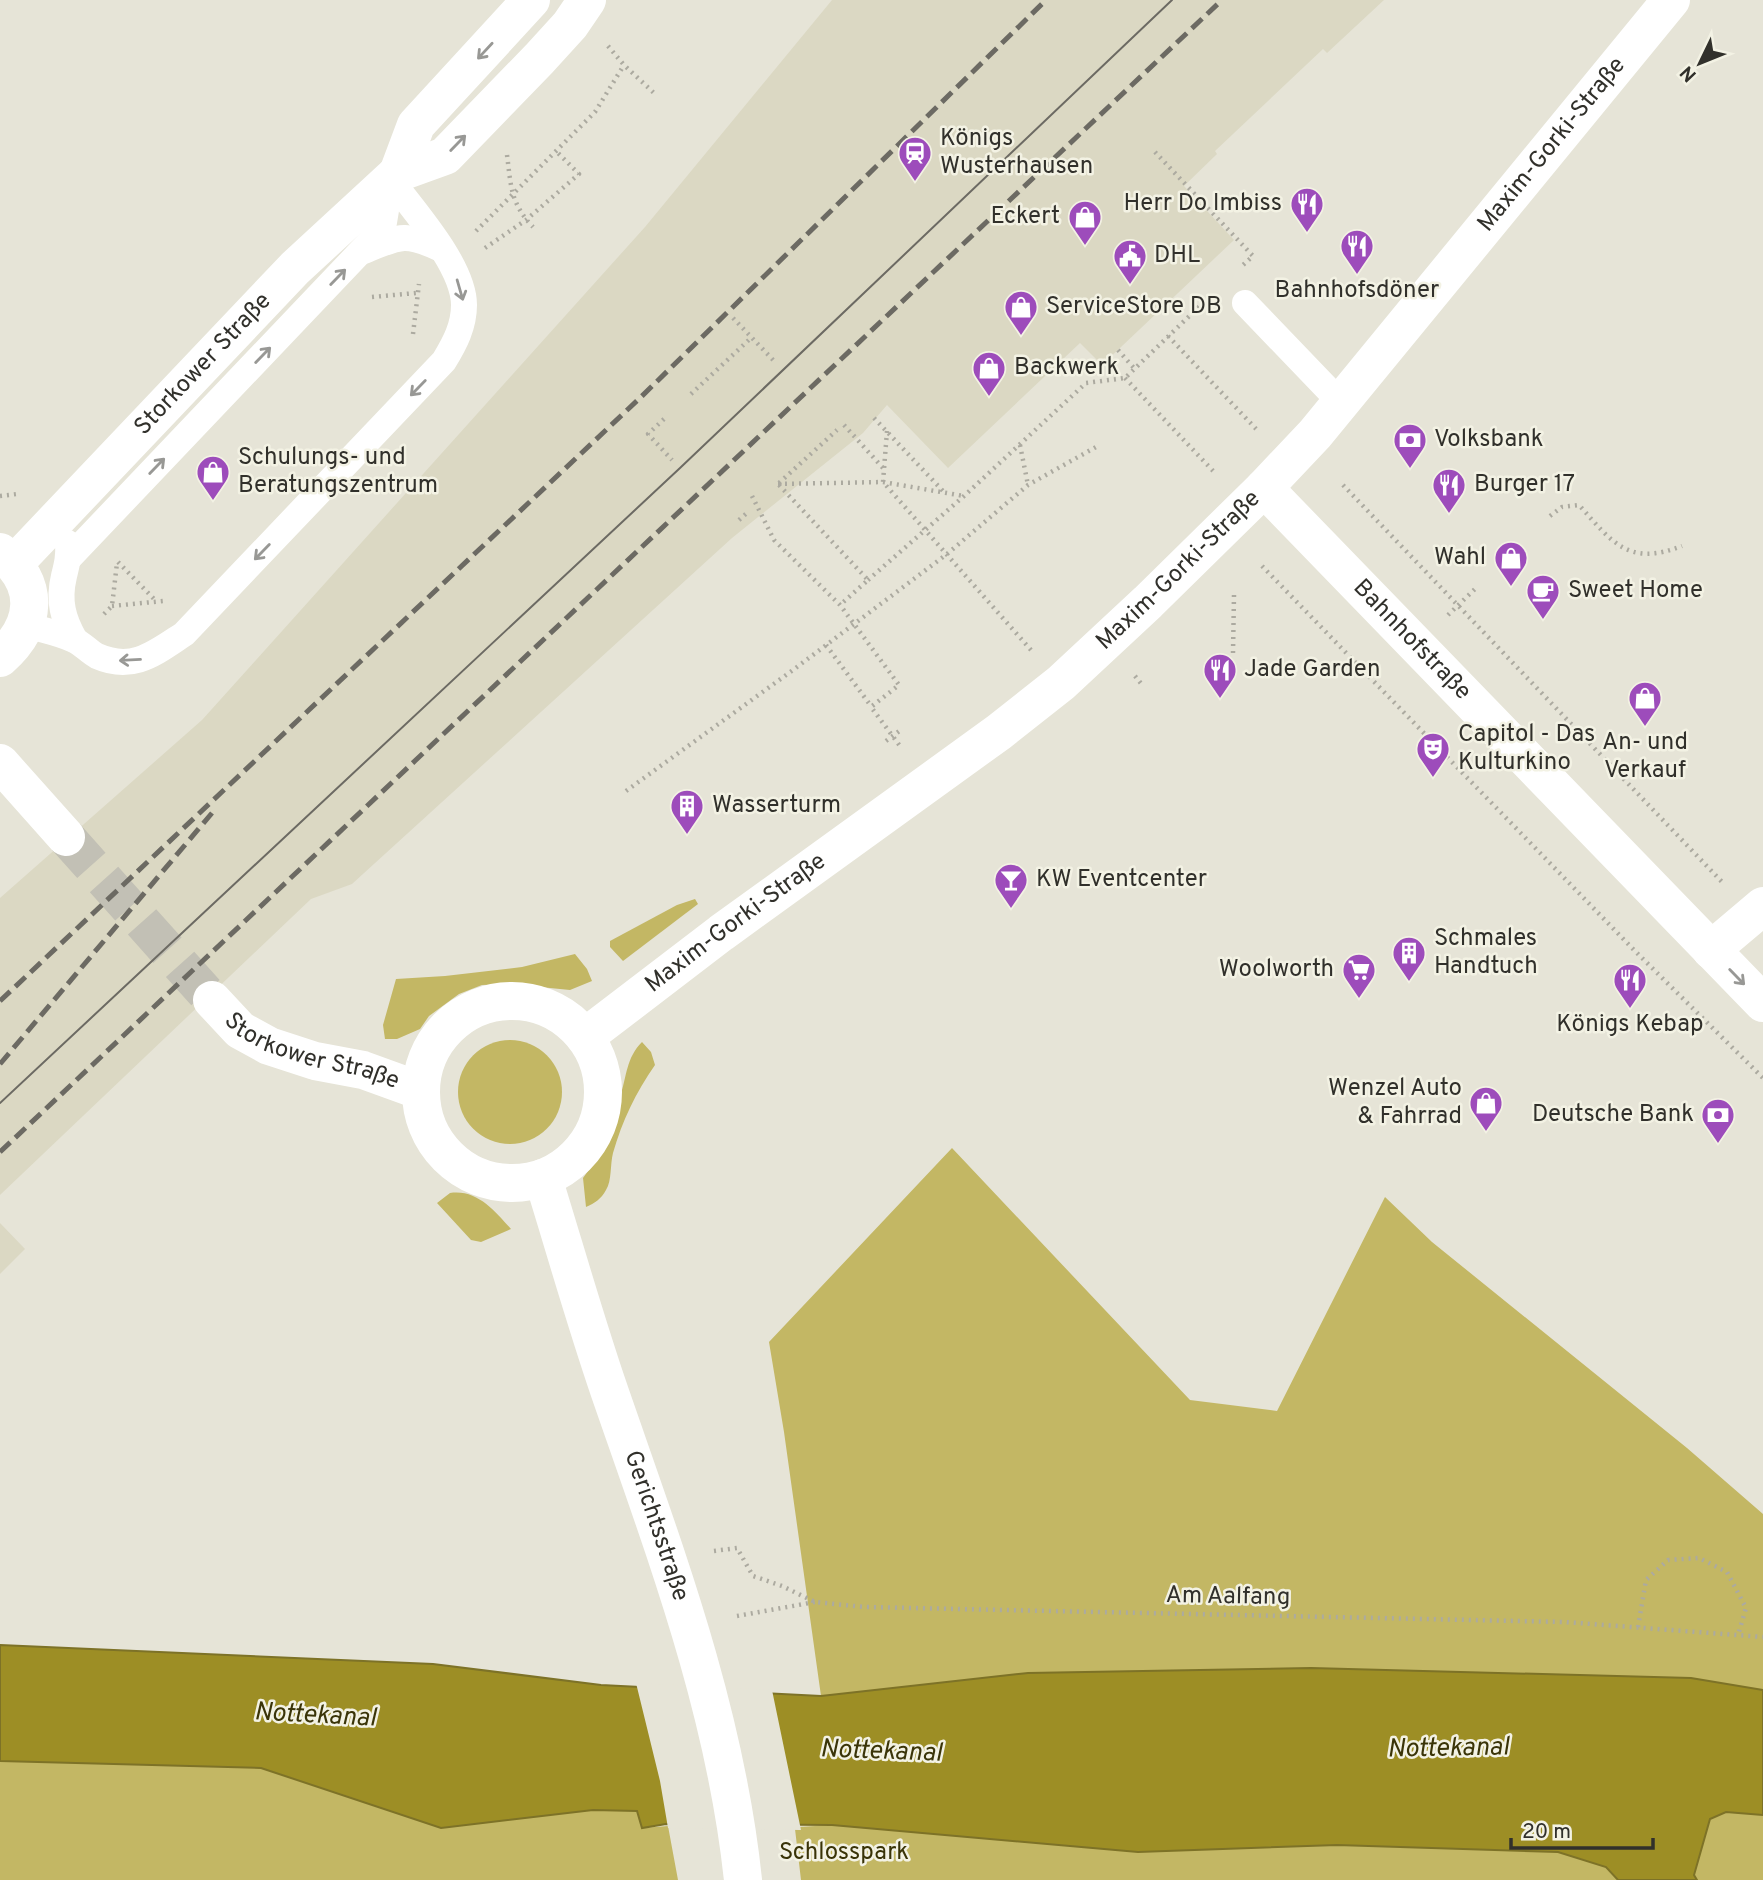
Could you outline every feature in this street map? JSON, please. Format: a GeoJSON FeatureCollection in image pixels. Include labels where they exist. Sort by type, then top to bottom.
{"type":"FeatureCollection","features":[{"type":"Feature","properties":{"kind":"main road","name":"Storkower Straße"},"geometry":{"type":"LineString","coordinates":[[395,176],[416,125],[531,0]]}},
{"type":"Feature","properties":{"kind":"main road","name":"Storkower Straße"},"geometry":{"type":"LineString","coordinates":[[26,625],[30,604],[26,582],[7,558],[64,511],[295,268],[395,176],[445,156],[570,25],[587,0]]}},
{"type":"Feature","properties":{"kind":"main road","name":"Maxim-Gorki-Straße"},"geometry":{"type":"LineString","coordinates":[[585,1037],[788,884],[999,732],[1101,647],[1264,488],[1341,403],[1671,0]]}},
{"type":"Feature","properties":{"kind":"main road","name":"Bahnhofstraße"},"geometry":{"type":"LineString","coordinates":[[1264,488],[1763,1003]]}},
{"type":"Feature","properties":{"kind":"main road"},"geometry":{"type":"LineString","coordinates":[[0,658],[16,644],[26,625]]}},
{"type":"Feature","properties":{"kind":"main road"},"geometry":{"type":"LineString","coordinates":[[0,763],[66,837]]}},
{"type":"Feature","properties":{"kind":"main road"},"geometry":{"type":"LineString","coordinates":[[1711,950],[1758,910]]}},
{"type":"Feature","properties":{"kind":"main road","name":"Storkower Straße"},"geometry":{"type":"LineString","coordinates":[[212,1000],[240,1030],[269,1046],[316,1061],[363,1070],[421,1091]]}},
{"type":"Feature","properties":{"kind":"main road"},"geometry":{"type":"LineString","coordinates":[[506,1001],[528,1002],[550,1009],[569,1021],[585,1037],[596,1058],[603,1081],[602,1106],[595,1129],[582,1150],[564,1167],[543,1178],[518,1183],[493,1181],[470,1172],[449,1157],[433,1138],[424,1115],[421,1091],[424,1068],[432,1048],[445,1029],[463,1015],[484,1005],[506,1001]]}},
{"type":"Feature","properties":{"kind":"main road","name":"Gerichtsstraße"},"geometry":{"type":"LineString","coordinates":[[543,1178],[602,1367],[690,1625],[709,1692],[738,1831],[743,1880]]}},
{"type":"Feature","properties":{"kind":"lane"},"geometry":{"type":"LineString","coordinates":[[26,625],[75,640],[97,656],[126,663],[145,659],[184,634],[444,361],[459,335],[464,304],[454,269],[395,176]]}},
{"type":"Feature","properties":{"kind":"lane"},"geometry":{"type":"LineString","coordinates":[[69,558],[383,228],[395,176]]}},
{"type":"Feature","properties":{"kind":"lane"},"geometry":{"type":"LineString","coordinates":[[361,252],[394,239],[416,237],[441,249]]}},
{"type":"Feature","properties":{"kind":"lane"},"geometry":{"type":"LineString","coordinates":[[1245,303],[1341,403]]}},
{"type":"Feature","properties":{"kind":"lane"},"geometry":{"type":"LineString","coordinates":[[75,640],[65,622],[60,602],[69,558],[64,511],[110,515]]}},
{"type":"Feature","properties":{"kind":"path"},"geometry":{"type":"LineString","coordinates":[[470,237],[594,112],[624,65],[654,93]]}},
{"type":"Feature","properties":{"kind":"path"},"geometry":{"type":"LineString","coordinates":[[506,145],[512,195],[533,227]]}},
{"type":"Feature","properties":{"kind":"path"},"geometry":{"type":"LineString","coordinates":[[480,251],[526,220],[579,174],[556,151]]}},
{"type":"Feature","properties":{"kind":"path"},"geometry":{"type":"LineString","coordinates":[[1155,152],[1253,256]]}},
{"type":"Feature","properties":{"kind":"path"},"geometry":{"type":"LineString","coordinates":[[733,318],[776,363]]}},
{"type":"Feature","properties":{"kind":"path"},"geometry":{"type":"LineString","coordinates":[[840,605],[926,531],[1086,383],[1125,378],[1168,336],[1265,438]]}},
{"type":"Feature","properties":{"kind":"path"},"geometry":{"type":"LineString","coordinates":[[691,394],[752,337]]}},
{"type":"Feature","properties":{"kind":"path"},"geometry":{"type":"LineString","coordinates":[[1118,350],[1135,368]]}},
{"type":"Feature","properties":{"kind":"path"},"geometry":{"type":"LineString","coordinates":[[1125,378],[1222,480]]}},
{"type":"Feature","properties":{"kind":"path"},"geometry":{"type":"LineString","coordinates":[[874,418],[944,492]]}},
{"type":"Feature","properties":{"kind":"path"},"geometry":{"type":"LineString","coordinates":[[664,419],[648,434],[673,460]]}},
{"type":"Feature","properties":{"kind":"path"},"geometry":{"type":"LineString","coordinates":[[844,425],[884,468]]}},
{"type":"Feature","properties":{"kind":"path"},"geometry":{"type":"LineString","coordinates":[[778,484],[837,430]]}},
{"type":"Feature","properties":{"kind":"path"},"geometry":{"type":"LineString","coordinates":[[887,431],[883,482],[1034,653]]}},
{"type":"Feature","properties":{"kind":"path"},"geometry":{"type":"LineString","coordinates":[[1020,444],[1028,485]]}},
{"type":"Feature","properties":{"kind":"path"},"geometry":{"type":"LineString","coordinates":[[626,791],[947,554],[1028,485],[1096,447]]}},
{"type":"Feature","properties":{"kind":"path"},"geometry":{"type":"LineString","coordinates":[[778,484],[883,482],[964,496]]}},
{"type":"Feature","properties":{"kind":"path"},"geometry":{"type":"LineString","coordinates":[[778,484],[868,580]]}},
{"type":"Feature","properties":{"kind":"path"},"geometry":{"type":"LineString","coordinates":[[1343,485],[1758,910]]}},
{"type":"Feature","properties":{"kind":"path"},"geometry":{"type":"LineString","coordinates":[[752,496],[774,540],[840,605],[899,685],[871,707]]}},
{"type":"Feature","properties":{"kind":"path"},"geometry":{"type":"LineString","coordinates":[[1550,516],[1562,507],[1579,505],[1613,542],[1626,550],[1651,555],[1682,546]]}},
{"type":"Feature","properties":{"kind":"path"},"geometry":{"type":"LineString","coordinates":[[739,520],[748,512]]}},
{"type":"Feature","properties":{"kind":"path"},"geometry":{"type":"LineString","coordinates":[[117,561],[141,585],[156,602],[111,606],[117,561]]}},
{"type":"Feature","properties":{"kind":"path"},"geometry":{"type":"LineString","coordinates":[[1262,566],[1633,950],[1763,1078]]}},
{"type":"Feature","properties":{"kind":"path"},"geometry":{"type":"LineString","coordinates":[[1233,653],[1234,595]]}},
{"type":"Feature","properties":{"kind":"path"},"geometry":{"type":"LineString","coordinates":[[826,645],[900,746]]}},
{"type":"Feature","properties":{"kind":"path"},"geometry":{"type":"LineString","coordinates":[[1130,670],[1143,686]]}},
{"type":"Feature","properties":{"kind":"path"},"geometry":{"type":"LineString","coordinates":[[886,741],[902,730]]}},
{"type":"Feature","properties":{"kind":"path","name":"Am Aalfang"},"geometry":{"type":"LineString","coordinates":[[714,1551],[737,1548],[753,1576],[815,1602],[864,1607],[1565,1622],[1763,1637]]}},
{"type":"Feature","properties":{"kind":"path"},"geometry":{"type":"LineString","coordinates":[[1638,1627],[1646,1580],[1668,1560],[1699,1558],[1727,1572],[1746,1608],[1738,1635]]}},
{"type":"Feature","properties":{"kind":"path"},"geometry":{"type":"LineString","coordinates":[[737,1616],[815,1602]]}},
{"type":"Feature","properties":{"kind":"shaded area"},"geometry":{"type":"Polygon","coordinates":[[[832,0],[1384,0],[1327,53],[1323,49],[1215,151],[1217,154],[1184,186],[1234,240],[1102,365],[1080,343],[948,468],[887,405],[863,433],[732,538],[352,884],[311,899],[0,1195],[0,898],[202,720],[645,227],[832,0]]]}},
{"type":"Feature","properties":{"kind":"shaded area"},"geometry":{"type":"Polygon","coordinates":[[[0,1223],[25,1249],[0,1274],[0,1223]]]}},
{"type":"Feature","properties":{"kind":"green space"},"geometry":{"type":"Polygon","coordinates":[[[695,899],[698,904],[623,961],[610,947],[610,941],[677,905],[695,899]]]}},
{"type":"Feature","properties":{"kind":"green space"},"geometry":{"type":"Polygon","coordinates":[[[575,954],[587,969],[592,981],[570,990],[510,984],[482,985],[459,994],[429,1016],[420,1029],[397,1039],[385,1039],[383,1025],[396,979],[522,967],[575,954]]]}},
{"type":"Feature","properties":{"kind":"green space"},"geometry":{"type":"Polygon","coordinates":[[[510,1040],[530,1044],[547,1055],[558,1072],[562,1092],[558,1112],[547,1129],[530,1140],[510,1144],[490,1140],[473,1129],[462,1112],[458,1092],[462,1072],[473,1055],[490,1044],[510,1040]]]}},
{"type":"Feature","properties":{"kind":"green space"},"geometry":{"type":"Polygon","coordinates":[[[642,1042],[651,1052],[655,1065],[625,1118],[613,1153],[608,1186],[600,1198],[586,1207],[583,1178],[605,1139],[630,1061],[642,1042]]]}},
{"type":"Feature","properties":{"kind":"green space"},"geometry":{"type":"Polygon","coordinates":[[[952,1148],[1190,1400],[1277,1411],[1385,1197],[1432,1242],[1687,1448],[1763,1514],[1763,1690],[1691,1678],[1028,1673],[821,1696],[769,1342],[952,1148]]]}},
{"type":"Feature","properties":{"kind":"green space"},"geometry":{"type":"Polygon","coordinates":[[[450,1193],[469,1194],[477,1198],[511,1229],[481,1242],[471,1240],[437,1203],[450,1193]]]}},
{"type":"Feature","properties":{"kind":"green space"},"geometry":{"type":"Polygon","coordinates":[[[0,1761],[261,1768],[441,1828],[593,1810],[638,1811],[642,1828],[668,1826],[678,1880],[0,1880],[0,1761]]]}},
{"type":"Feature","properties":{"kind":"green space"},"geometry":{"type":"Polygon","coordinates":[[[1726,1812],[1763,1815],[1763,1880],[1697,1880],[1694,1875],[1710,1819],[1726,1812]]]}},
{"type":"Feature","properties":{"kind":"green space","name":"Schlosspark"},"geometry":{"type":"Polygon","coordinates":[[[832,1825],[1145,1851],[1337,1845],[1558,1852],[1606,1867],[1618,1880],[801,1880],[795,1829],[832,1825]]]}},
{"type":"Feature","properties":{"kind":"water","name":"Nottekanal"},"geometry":{"type":"Polygon","coordinates":[[[0,1645],[433,1664],[601,1685],[821,1696],[1028,1673],[1311,1668],[1691,1678],[1763,1690],[1763,1815],[1726,1812],[1710,1819],[1694,1875],[1697,1880],[1618,1880],[1606,1867],[1558,1852],[1337,1845],[1138,1852],[832,1825],[666,1824],[642,1828],[637,1811],[593,1810],[441,1828],[261,1768],[0,1761],[0,1645]]]}},
{"type":"Feature","properties":{"kind":"pier"},"geometry":{"type":"Polygon","coordinates":[[[636,1683],[772,1690],[801,1830],[668,1828],[660,1781],[636,1683]]]}},
{"type":"Feature","properties":{"kind":"tunnel"},"geometry":{"type":"LineString","coordinates":[[66,837],[212,1000]]}},
{"type":"Feature","properties":{"kind":"tram line"},"geometry":{"type":"LineString","coordinates":[[0,1103],[680,468],[1172,0]]}},
{"type":"Feature","properties":{"kind":"railway"},"geometry":{"type":"LineString","coordinates":[[0,1001],[641,397],[1046,0]]}},
{"type":"Feature","properties":{"kind":"railway"},"geometry":{"type":"LineString","coordinates":[[0,1152],[1222,0]]}},
{"type":"Feature","properties":{"kind":"railway"},"geometry":{"type":"LineString","coordinates":[[0,1064],[212,813]]}},
{"type":"Feature","properties":{"kind":"place","name":"Königs Wusterhausen"},"geometry":{"type":"Point","coordinates":[915,183]}},
{"type":"Feature","properties":{"kind":"place","name":"Herr Do Imbiss"},"geometry":{"type":"Point","coordinates":[1307,234]}},
{"type":"Feature","properties":{"kind":"place","name":"Eckert"},"geometry":{"type":"Point","coordinates":[1085,247]}},
{"type":"Feature","properties":{"kind":"place","name":"Bahnhofsdöner"},"geometry":{"type":"Point","coordinates":[1357,276]}},
{"type":"Feature","properties":{"kind":"place","name":"DHL"},"geometry":{"type":"Point","coordinates":[1130,286]}},
{"type":"Feature","properties":{"kind":"place","name":"ServiceStore DB"},"geometry":{"type":"Point","coordinates":[1021,337]}},
{"type":"Feature","properties":{"kind":"place","name":"Backwerk"},"geometry":{"type":"Point","coordinates":[989,398]}},
{"type":"Feature","properties":{"kind":"place","name":"Volksbank"},"geometry":{"type":"Point","coordinates":[1410,470]}},
{"type":"Feature","properties":{"kind":"place","name":"Schulungs- und Beratungszentrum"},"geometry":{"type":"Point","coordinates":[213,502]}},
{"type":"Feature","properties":{"kind":"place","name":"Burger 17"},"geometry":{"type":"Point","coordinates":[1449,515]}},
{"type":"Feature","properties":{"kind":"place","name":"Wahl"},"geometry":{"type":"Point","coordinates":[1511,588]}},
{"type":"Feature","properties":{"kind":"place","name":"Sweet Home"},"geometry":{"type":"Point","coordinates":[1543,621]}},
{"type":"Feature","properties":{"kind":"place","name":"Jade Garden"},"geometry":{"type":"Point","coordinates":[1220,700]}},
{"type":"Feature","properties":{"kind":"place","name":"An- und Verkauf"},"geometry":{"type":"Point","coordinates":[1645,728]}},
{"type":"Feature","properties":{"kind":"place","name":"Capitol - Das Kulturkino"},"geometry":{"type":"Point","coordinates":[1433,779]}},
{"type":"Feature","properties":{"kind":"place","name":"Wasserturm"},"geometry":{"type":"Point","coordinates":[687,836]}},
{"type":"Feature","properties":{"kind":"place","name":"KW Eventcenter"},"geometry":{"type":"Point","coordinates":[1011,910]}},
{"type":"Feature","properties":{"kind":"place","name":"Schmales Handtuch"},"geometry":{"type":"Point","coordinates":[1409,983]}},
{"type":"Feature","properties":{"kind":"place","name":"Woolworth"},"geometry":{"type":"Point","coordinates":[1359,1000]}},
{"type":"Feature","properties":{"kind":"place","name":"Königs Kebap"},"geometry":{"type":"Point","coordinates":[1630,1010]}},
{"type":"Feature","properties":{"kind":"place","name":"Wenzel Auto & Fahrrad"},"geometry":{"type":"Point","coordinates":[1486,1133]}},
{"type":"Feature","properties":{"kind":"place","name":"Deutsche Bank"},"geometry":{"type":"Point","coordinates":[1718,1145]}}]}
